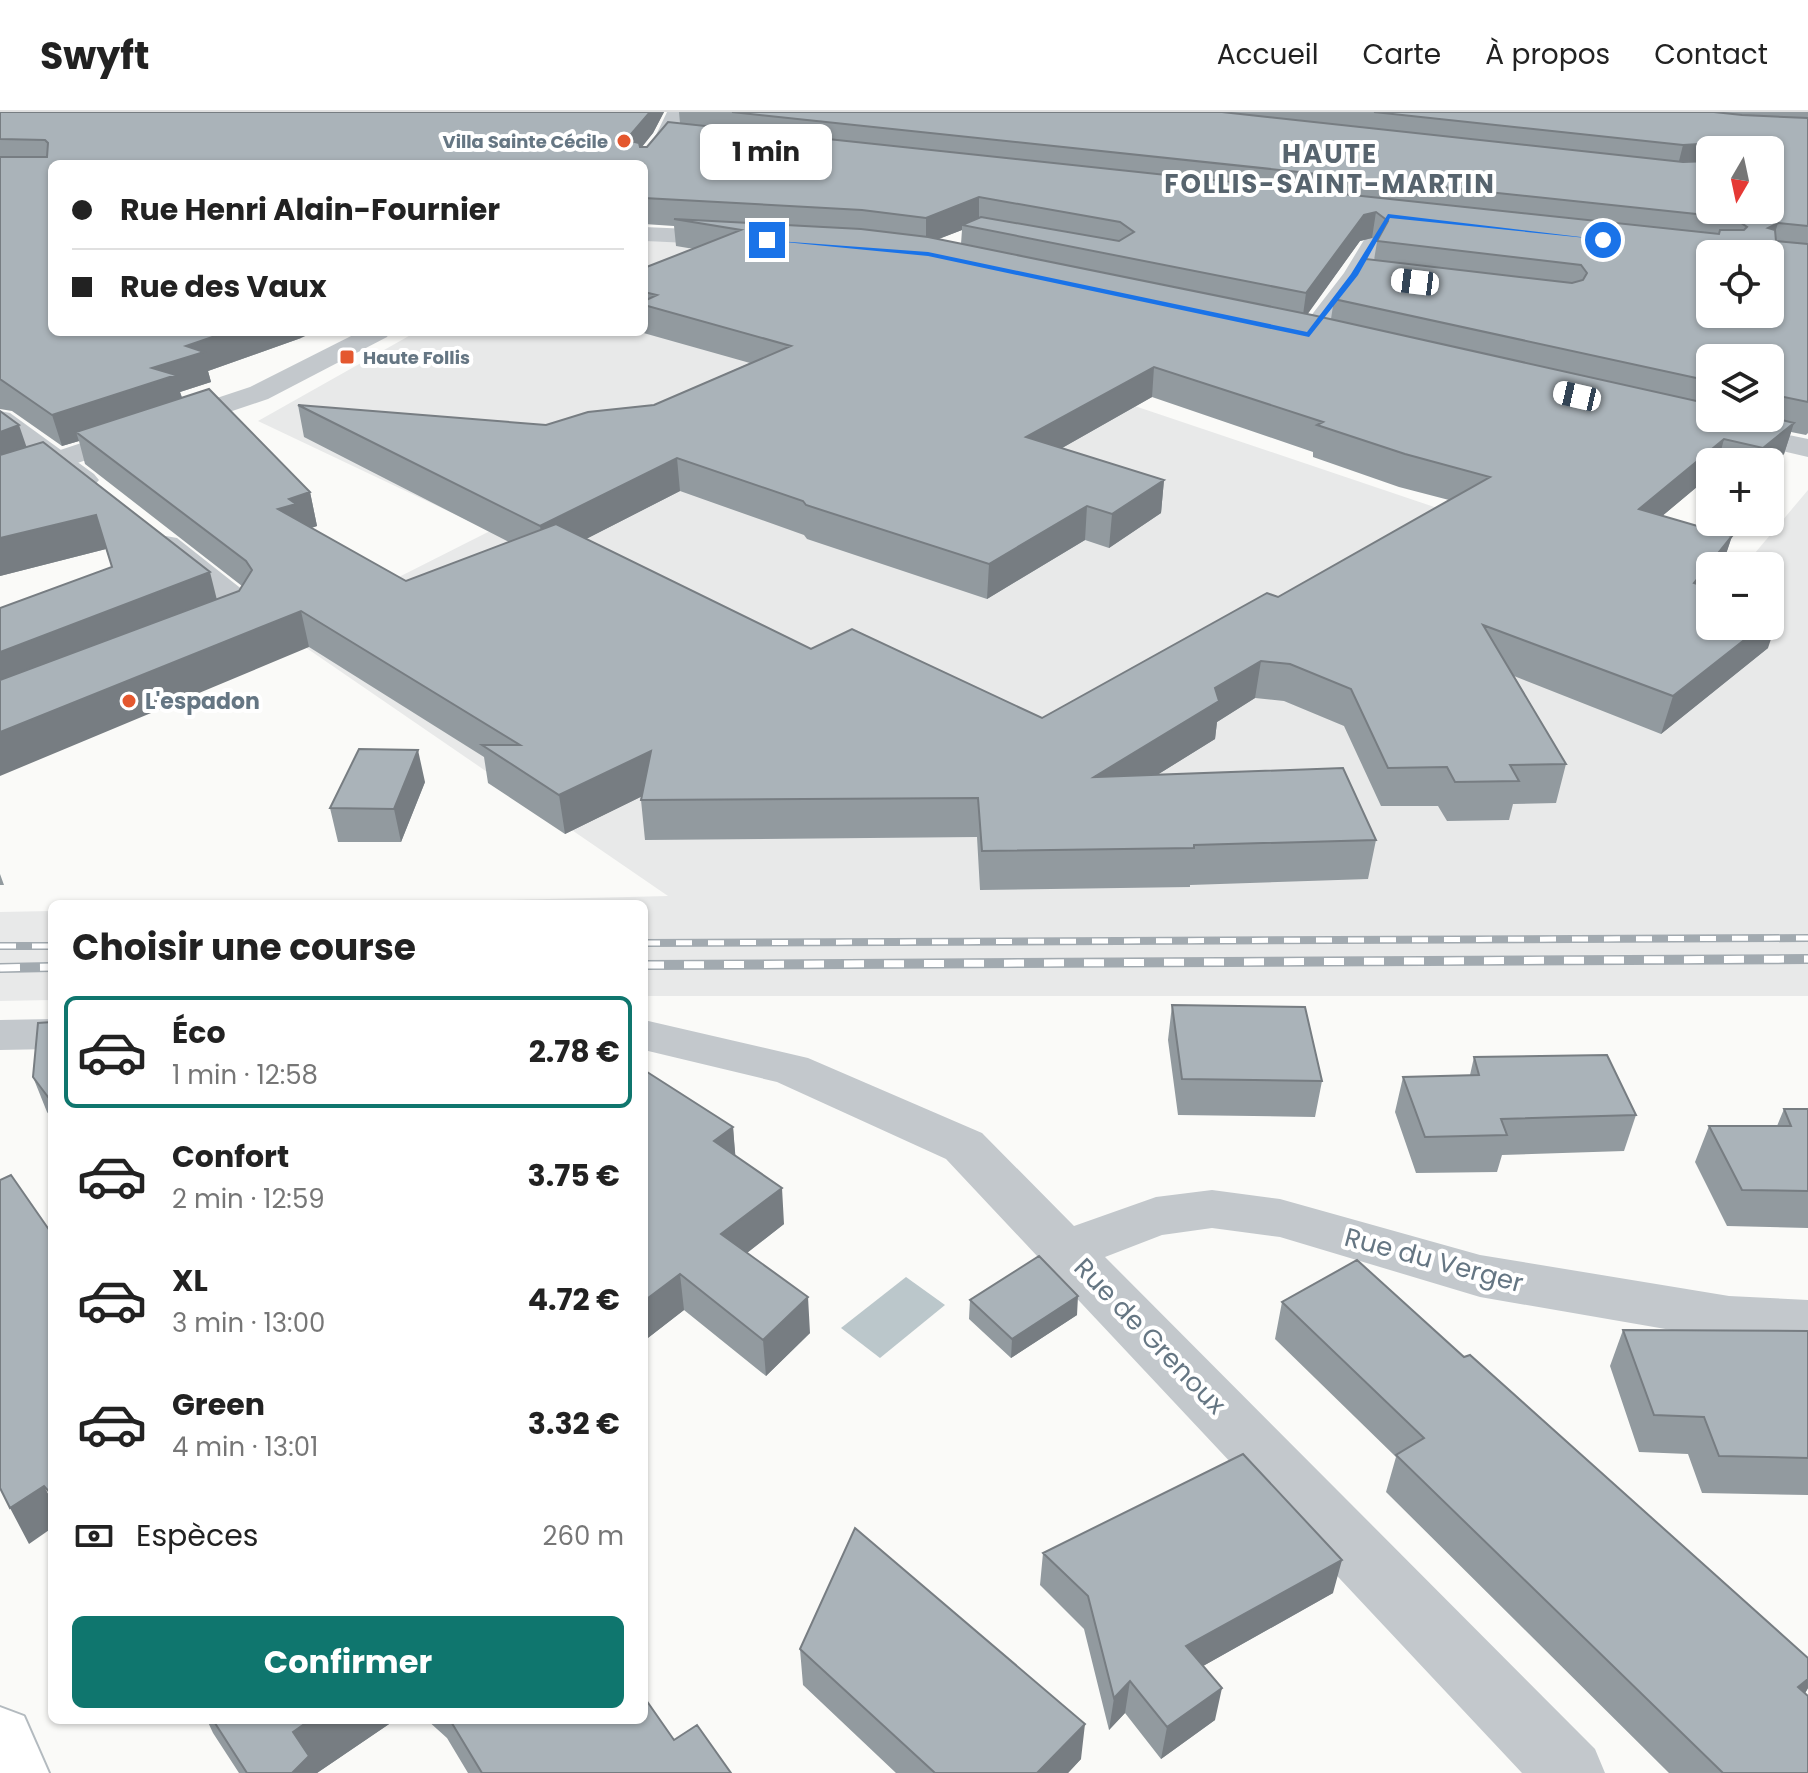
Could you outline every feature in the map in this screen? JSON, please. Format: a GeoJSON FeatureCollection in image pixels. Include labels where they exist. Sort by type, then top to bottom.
{"type":"FeatureCollection","features":[{"type":"Feature","properties":{"kind":"street"},"geometry":{"type":"LineString","coordinates":[[646,160],[673,137],[676,112]]}},
{"type":"Feature","properties":{"kind":"street"},"geometry":{"type":"LineString","coordinates":[[1309,334],[1396,217],[1364,213]]}},
{"type":"Feature","properties":{"kind":"street"},"geometry":{"type":"LineString","coordinates":[[648,234],[767,240]]}},
{"type":"Feature","properties":{"kind":"street"},"geometry":{"type":"LineString","coordinates":[[1354,275],[1384,278]]}},
{"type":"Feature","properties":{"kind":"street"},"geometry":{"type":"LineString","coordinates":[[1279,328],[1340,341]]}},
{"type":"Feature","properties":{"kind":"street"},"geometry":{"type":"LineString","coordinates":[[0,480],[259,393],[370,336]]}},
{"type":"Feature","properties":{"kind":"street"},"geometry":{"type":"LineString","coordinates":[[0,419],[110,502]]}},
{"type":"Feature","properties":{"kind":"street"},"geometry":{"type":"LineString","coordinates":[[1739,432],[1808,448]]}},
{"type":"Feature","properties":{"kind":"street"},"geometry":{"type":"LineString","coordinates":[[146,530],[241,605],[233,618],[175,641]]}},
{"type":"Feature","properties":{"kind":"street"},"geometry":{"type":"LineString","coordinates":[[0,1035],[48,1034]]}},
{"type":"Feature","properties":{"kind":"street","name":"Rue de Grenoux"},"geometry":{"type":"LineString","coordinates":[[648,1036],[791,1069],[964,1146],[1570,1773]]}},
{"type":"Feature","properties":{"kind":"street","name":"Rue du Verger"},"geometry":{"type":"LineString","coordinates":[[1067,1250],[1156,1216],[1212,1209],[1280,1218],[1480,1276],[1729,1318],[1808,1322]]}},
{"type":"Feature","properties":{"kind":"shaded area"},"geometry":{"type":"Polygon","coordinates":[[[648,241],[695,242],[676,264],[797,292],[1696,595],[1696,640],[1784,640],[1784,552],[1756,552],[1769,536],[1784,536],[1784,518],[1808,490],[1808,996],[648,996],[648,900],[510,900],[668,896],[286,634],[490,531],[258,421],[409,336],[648,336],[648,241]]]}},
{"type":"Feature","properties":{"kind":"shaded area"},"geometry":{"type":"Polygon","coordinates":[[[48,911],[48,1000],[0,1001],[0,912],[48,911]]]}},
{"type":"Feature","properties":{"kind":"shaded area"},"geometry":{"type":"Polygon","coordinates":[[[906,1277],[945,1305],[880,1358],[841,1328],[906,1277]]]}},
{"type":"Feature","properties":{"kind":"building"},"geometry":{"type":"Polygon","coordinates":[[[0,112],[650,112],[626,140],[647,147],[668,122],[1719,234],[1720,230],[1744,230],[1747,227],[1743,224],[1776,224],[1768,228],[1775,230],[1776,240],[1696,240],[1696,328],[1784,328],[1784,242],[1808,244],[1808,402],[1784,397],[1784,344],[1696,344],[1696,378],[1334,299],[1366,259],[1572,283],[1583,280],[1587,273],[1581,265],[1377,241],[1388,221],[1376,212],[1364,215],[1306,293],[962,225],[981,217],[1119,241],[1134,232],[1120,222],[979,197],[926,218],[862,210],[648,198],[648,160],[48,160],[48,336],[215,336],[186,346],[204,352],[152,368],[176,375],[52,415],[0,379],[0,157],[47,157],[48,143],[45,140],[0,139],[0,112]]]}},
{"type":"Feature","properties":{"kind":"building"},"geometry":{"type":"Polygon","coordinates":[[[732,112],[1222,112],[1696,162],[1696,214],[732,112]]]}},
{"type":"Feature","properties":{"kind":"building"},"geometry":{"type":"Polygon","coordinates":[[[1374,112],[1714,112],[1808,118],[1808,226],[1784,224],[1784,136],[1696,136],[1696,144],[1683,145],[1374,112]]]}},
{"type":"Feature","properties":{"kind":"building"},"geometry":{"type":"Polygon","coordinates":[[[674,219],[861,229],[928,237],[1312,315],[1696,401],[1696,432],[1783,432],[1763,448],[1724,439],[1713,448],[1696,448],[1696,462],[1639,509],[1696,526],[1696,536],[1732,536],[1719,552],[1696,552],[1696,640],[1744,640],[1673,696],[1483,625],[1566,764],[1510,765],[1519,781],[1455,782],[1447,767],[1388,768],[1351,689],[1290,664],[1261,661],[1215,688],[1219,701],[1094,777],[1343,768],[1376,840],[1194,845],[1194,848],[982,851],[978,798],[641,800],[651,751],[559,795],[482,745],[520,745],[301,611],[0,732],[0,680],[239,591],[252,570],[246,561],[76,432],[209,389],[310,492],[289,499],[296,504],[278,509],[406,581],[556,524],[811,649],[852,629],[1042,718],[1267,593],[1278,597],[1490,477],[1405,454],[1317,425],[1323,422],[1154,367],[1026,437],[1164,480],[1112,514],[1087,506],[989,564],[806,505],[803,501],[677,458],[540,526],[298,405],[546,425],[588,412],[654,405],[791,346],[648,306],[648,299],[657,295],[648,293],[648,266],[741,230],[674,219]]]}},
{"type":"Feature","properties":{"kind":"building"},"geometry":{"type":"Polygon","coordinates":[[[0,411],[19,425],[0,432],[0,411]]]}},
{"type":"Feature","properties":{"kind":"building"},"geometry":{"type":"Polygon","coordinates":[[[1784,420],[1794,423],[1784,431],[1784,420]]]}},
{"type":"Feature","properties":{"kind":"building"},"geometry":{"type":"Polygon","coordinates":[[[43,442],[210,572],[0,652],[0,608],[112,567],[96,515],[0,538],[0,455],[43,442]]]}},
{"type":"Feature","properties":{"kind":"building"},"geometry":{"type":"Polygon","coordinates":[[[359,749],[418,750],[394,809],[330,808],[359,749]]]}},
{"type":"Feature","properties":{"kind":"building"},"geometry":{"type":"Polygon","coordinates":[[[1172,1005],[1305,1007],[1322,1081],[1182,1079],[1172,1005]]]}},
{"type":"Feature","properties":{"kind":"building"},"geometry":{"type":"Polygon","coordinates":[[[48,1022],[48,1097],[33,1077],[38,1023],[48,1022]]]}},
{"type":"Feature","properties":{"kind":"building"},"geometry":{"type":"Polygon","coordinates":[[[1607,1055],[1636,1115],[1501,1119],[1507,1135],[1425,1137],[1403,1077],[1479,1075],[1474,1057],[1607,1055]]]}},
{"type":"Feature","properties":{"kind":"building"},"geometry":{"type":"Polygon","coordinates":[[[648,1073],[733,1127],[714,1141],[782,1188],[721,1234],[808,1297],[763,1340],[680,1274],[648,1298],[648,1073]]]}},
{"type":"Feature","properties":{"kind":"building"},"geometry":{"type":"Polygon","coordinates":[[[1784,1109],[1808,1109],[1808,1191],[1742,1190],[1709,1126],[1791,1126],[1784,1109]]]}},
{"type":"Feature","properties":{"kind":"building"},"geometry":{"type":"Polygon","coordinates":[[[11,1175],[48,1228],[48,1490],[44,1486],[10,1508],[0,1488],[0,1180],[11,1175]]]}},
{"type":"Feature","properties":{"kind":"building"},"geometry":{"type":"Polygon","coordinates":[[[1039,1256],[1078,1296],[1012,1339],[970,1300],[1039,1256]]]}},
{"type":"Feature","properties":{"kind":"building"},"geometry":{"type":"Polygon","coordinates":[[[1357,1260],[1464,1357],[1470,1355],[1808,1658],[1808,1679],[1798,1687],[1808,1696],[1808,1773],[1723,1773],[1396,1455],[1424,1438],[1282,1302],[1357,1260]]]}},
{"type":"Feature","properties":{"kind":"building"},"geometry":{"type":"Polygon","coordinates":[[[1623,1330],[1808,1331],[1808,1458],[1719,1456],[1704,1417],[1654,1415],[1623,1330]]]}},
{"type":"Feature","properties":{"kind":"building"},"geometry":{"type":"Polygon","coordinates":[[[1243,1454],[1342,1560],[1186,1646],[1222,1688],[1167,1727],[1130,1681],[1114,1698],[1088,1596],[1043,1553],[1243,1454]]]}},
{"type":"Feature","properties":{"kind":"building"},"geometry":{"type":"Polygon","coordinates":[[[855,1528],[1085,1724],[1037,1773],[935,1773],[800,1649],[855,1528]]]}},
{"type":"Feature","properties":{"kind":"building"},"geometry":{"type":"Polygon","coordinates":[[[648,1703],[674,1740],[697,1725],[731,1773],[482,1773],[452,1724],[648,1724],[648,1703]]]}},
{"type":"Feature","properties":{"kind":"building"},"geometry":{"type":"Polygon","coordinates":[[[216,1724],[304,1724],[293,1732],[309,1756],[292,1773],[247,1773],[216,1724]]]}},
{"type":"Feature","properties":{"kind":"railway"},"geometry":{"type":"LineString","coordinates":[[648,943],[1808,938]]}},
{"type":"Feature","properties":{"kind":"railway"},"geometry":{"type":"LineString","coordinates":[[0,946],[48,946]]}},
{"type":"Feature","properties":{"kind":"railway"},"geometry":{"type":"LineString","coordinates":[[648,965],[1808,959]]}},
{"type":"Feature","properties":{"kind":"railway"},"geometry":{"type":"LineString","coordinates":[[0,968],[48,967]]}},
{"type":"Feature","properties":{"kind":"place","name":"Villa Sainte Cécile"},"geometry":{"type":"Point","coordinates":[624,141]}},
{"type":"Feature","properties":{"kind":"place","name":"Haute Follis"},"geometry":{"type":"Point","coordinates":[347,357]}},
{"type":"Feature","properties":{"kind":"place","name":"L'espadon"},"geometry":{"type":"Point","coordinates":[129,701]}},
{"type":"Feature","properties":{"kind":"district","name":"HAUTE FOLLIS-SAINT-MARTIN"},"geometry":{"type":"Point","coordinates":[1330,169]}},
{"type":"Feature","properties":{"kind":"route"},"geometry":{"type":"LineString","coordinates":[[767,240],[928,254],[1309,334],[1354,275],[1388,216],[1603,240]]}}]}
